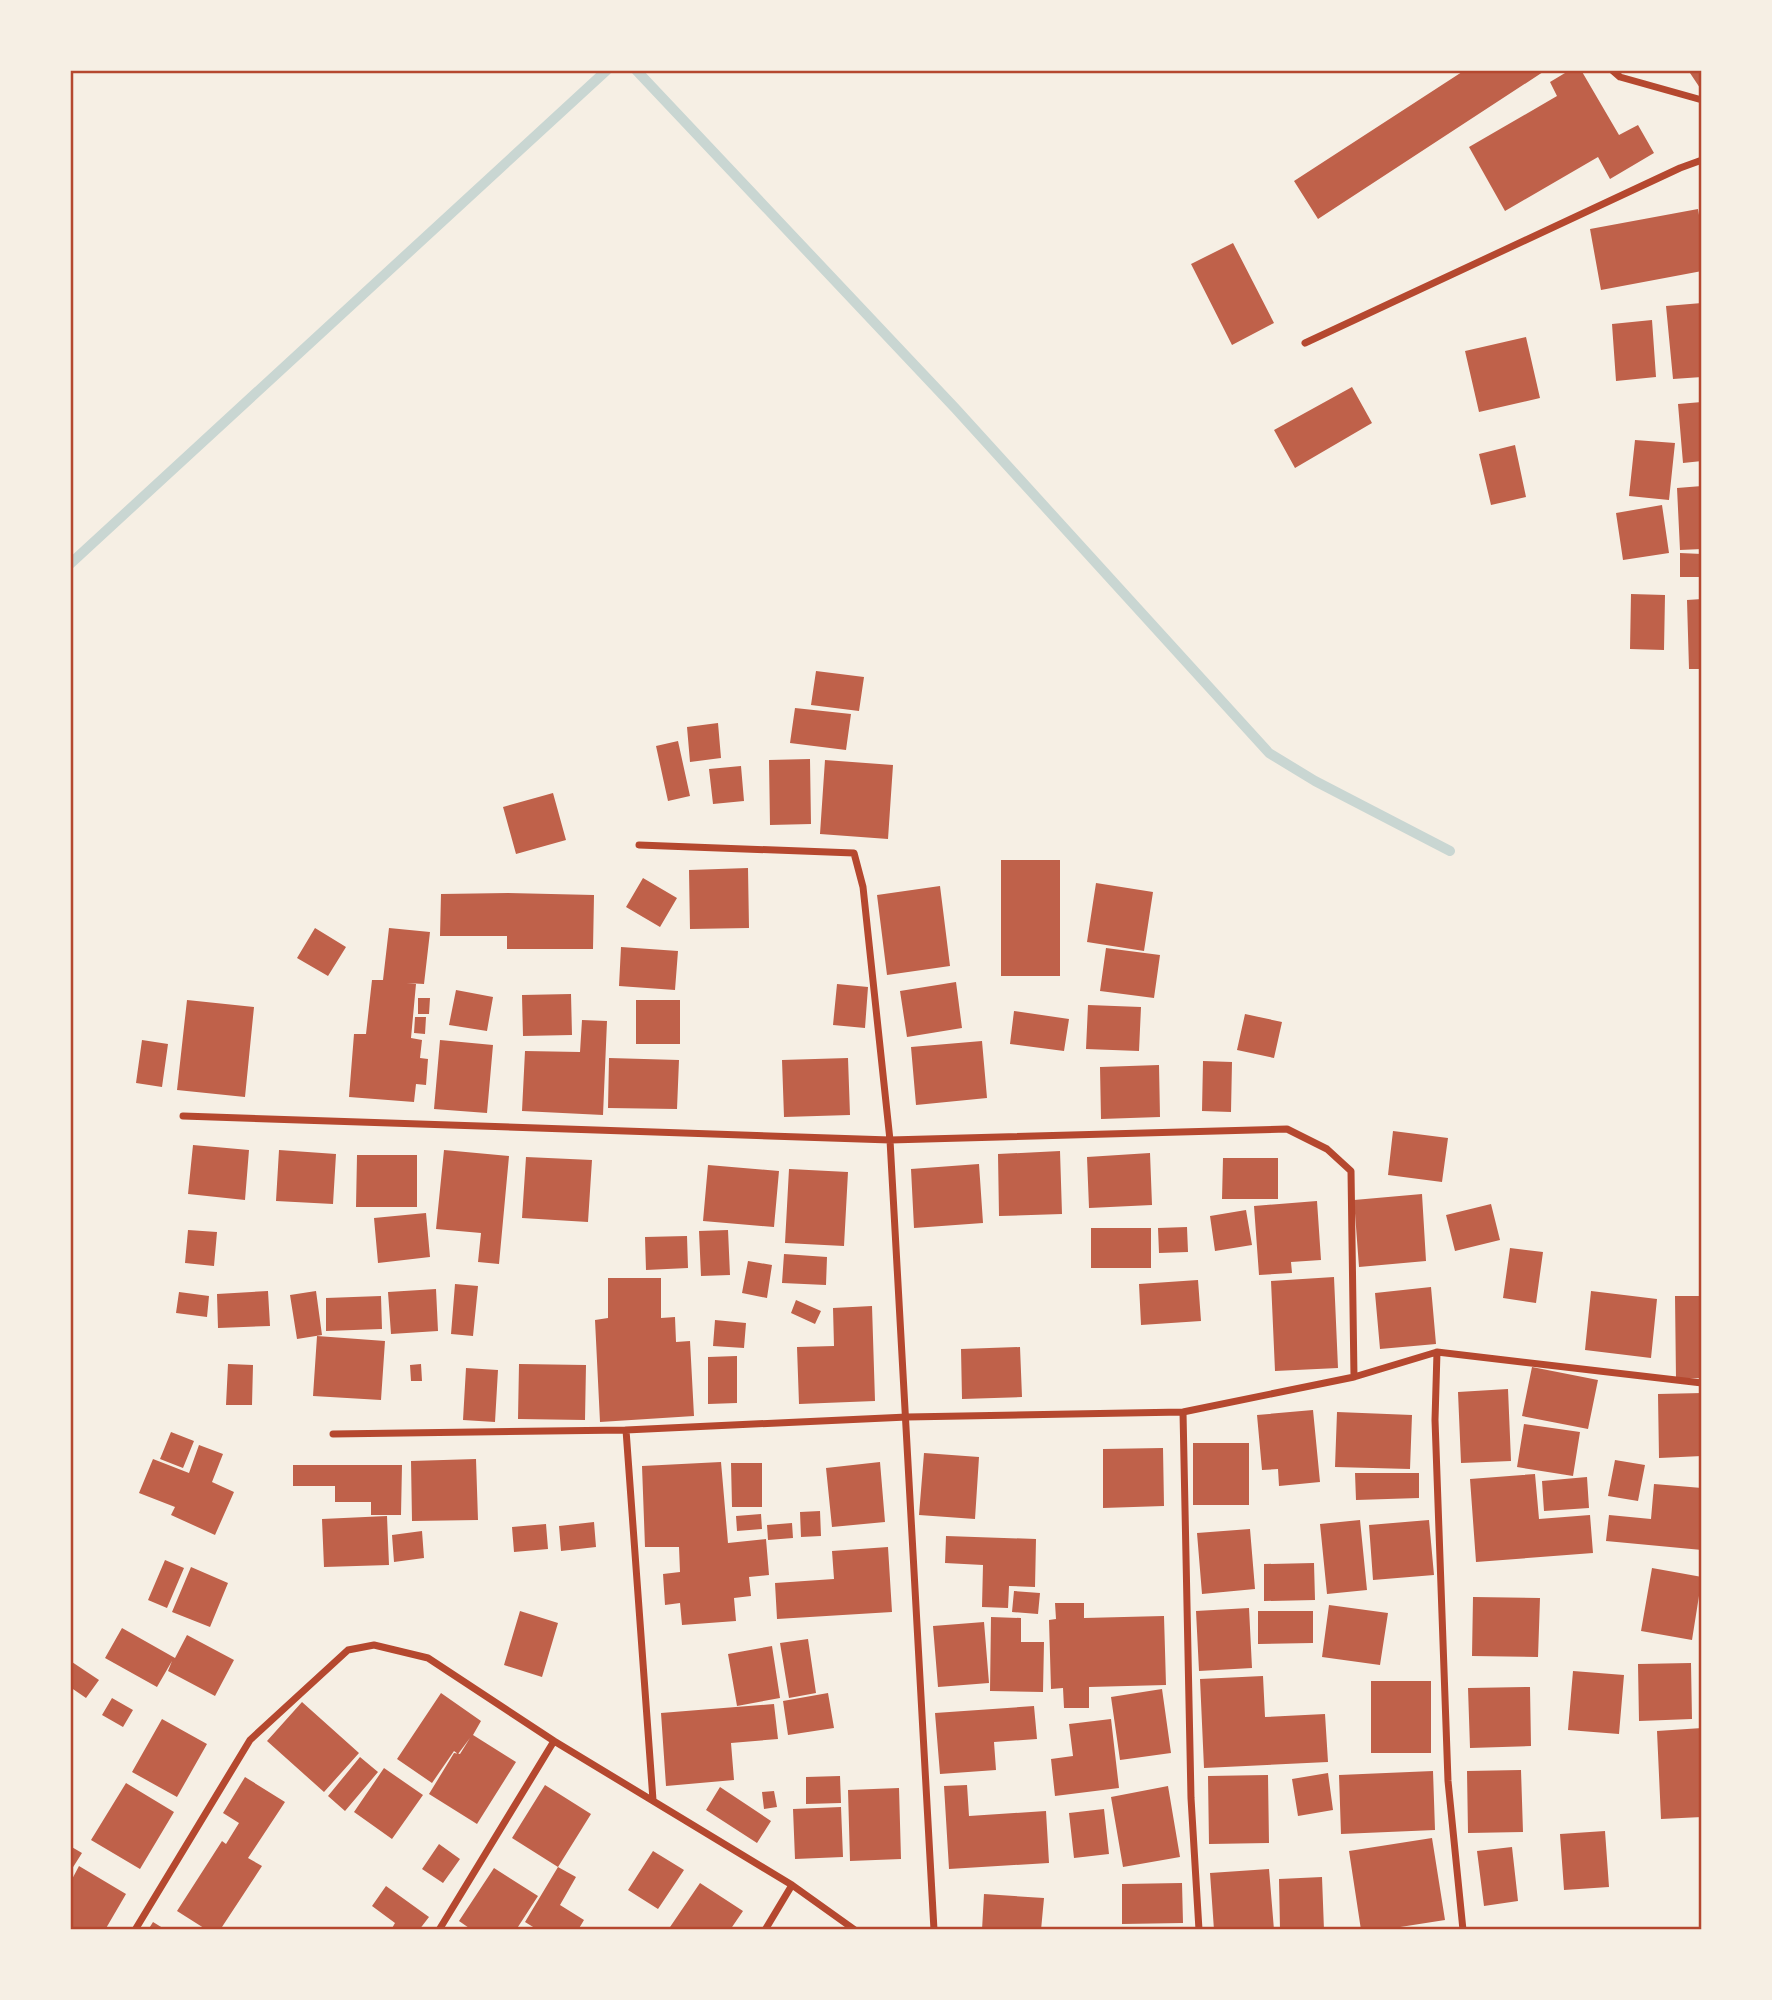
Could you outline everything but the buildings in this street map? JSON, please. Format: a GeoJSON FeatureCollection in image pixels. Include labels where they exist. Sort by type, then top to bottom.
{"type":"FeatureCollection","features":[{"type":"Feature","properties":{"kind":"street"},"geometry":{"type":"LineString","coordinates":[[1612,70],[1620,77],[1702,100]]}},
{"type":"Feature","properties":{"kind":"street"},"geometry":{"type":"LineString","coordinates":[[1305,343],[1702,160]]}},
{"type":"Feature","properties":{"kind":"street"},"geometry":{"type":"LineString","coordinates":[[639,845],[854,853],[863,887],[890,1140],[933,1930]]}},
{"type":"Feature","properties":{"kind":"street"},"geometry":{"type":"LineString","coordinates":[[183,1116],[890,1140],[1287,1129],[1327,1149],[1351,1171],[1354,1377]]}},
{"type":"Feature","properties":{"kind":"street"},"geometry":{"type":"LineString","coordinates":[[1437,1352],[1435,1420],[1448,1781],[1463,1930]]}},
{"type":"Feature","properties":{"kind":"street"},"geometry":{"type":"LineString","coordinates":[[333,1434],[626,1430],[907,1418],[1183,1412],[1354,1377],[1437,1352],[1702,1383]]}},
{"type":"Feature","properties":{"kind":"street"},"geometry":{"type":"LineString","coordinates":[[1183,1412],[1191,1798],[1199,1930]]}},
{"type":"Feature","properties":{"kind":"street"},"geometry":{"type":"LineString","coordinates":[[626,1430],[653,1800]]}},
{"type":"Feature","properties":{"kind":"street"},"geometry":{"type":"LineString","coordinates":[[135,1930],[250,1740],[348,1650],[374,1645],[428,1658],[554,1741],[792,1885],[855,1930]]}},
{"type":"Feature","properties":{"kind":"street"},"geometry":{"type":"LineString","coordinates":[[439,1930],[554,1741]]}},
{"type":"Feature","properties":{"kind":"street"},"geometry":{"type":"LineString","coordinates":[[765,1930],[792,1885]]}},
{"type":"Feature","properties":{"kind":"waterway"},"geometry":{"type":"LineString","coordinates":[[70,564],[607,70]]}},
{"type":"Feature","properties":{"kind":"waterway"},"geometry":{"type":"LineString","coordinates":[[636,70],[955,408],[1269,753],[1315,781],[1450,851]]}}]}
